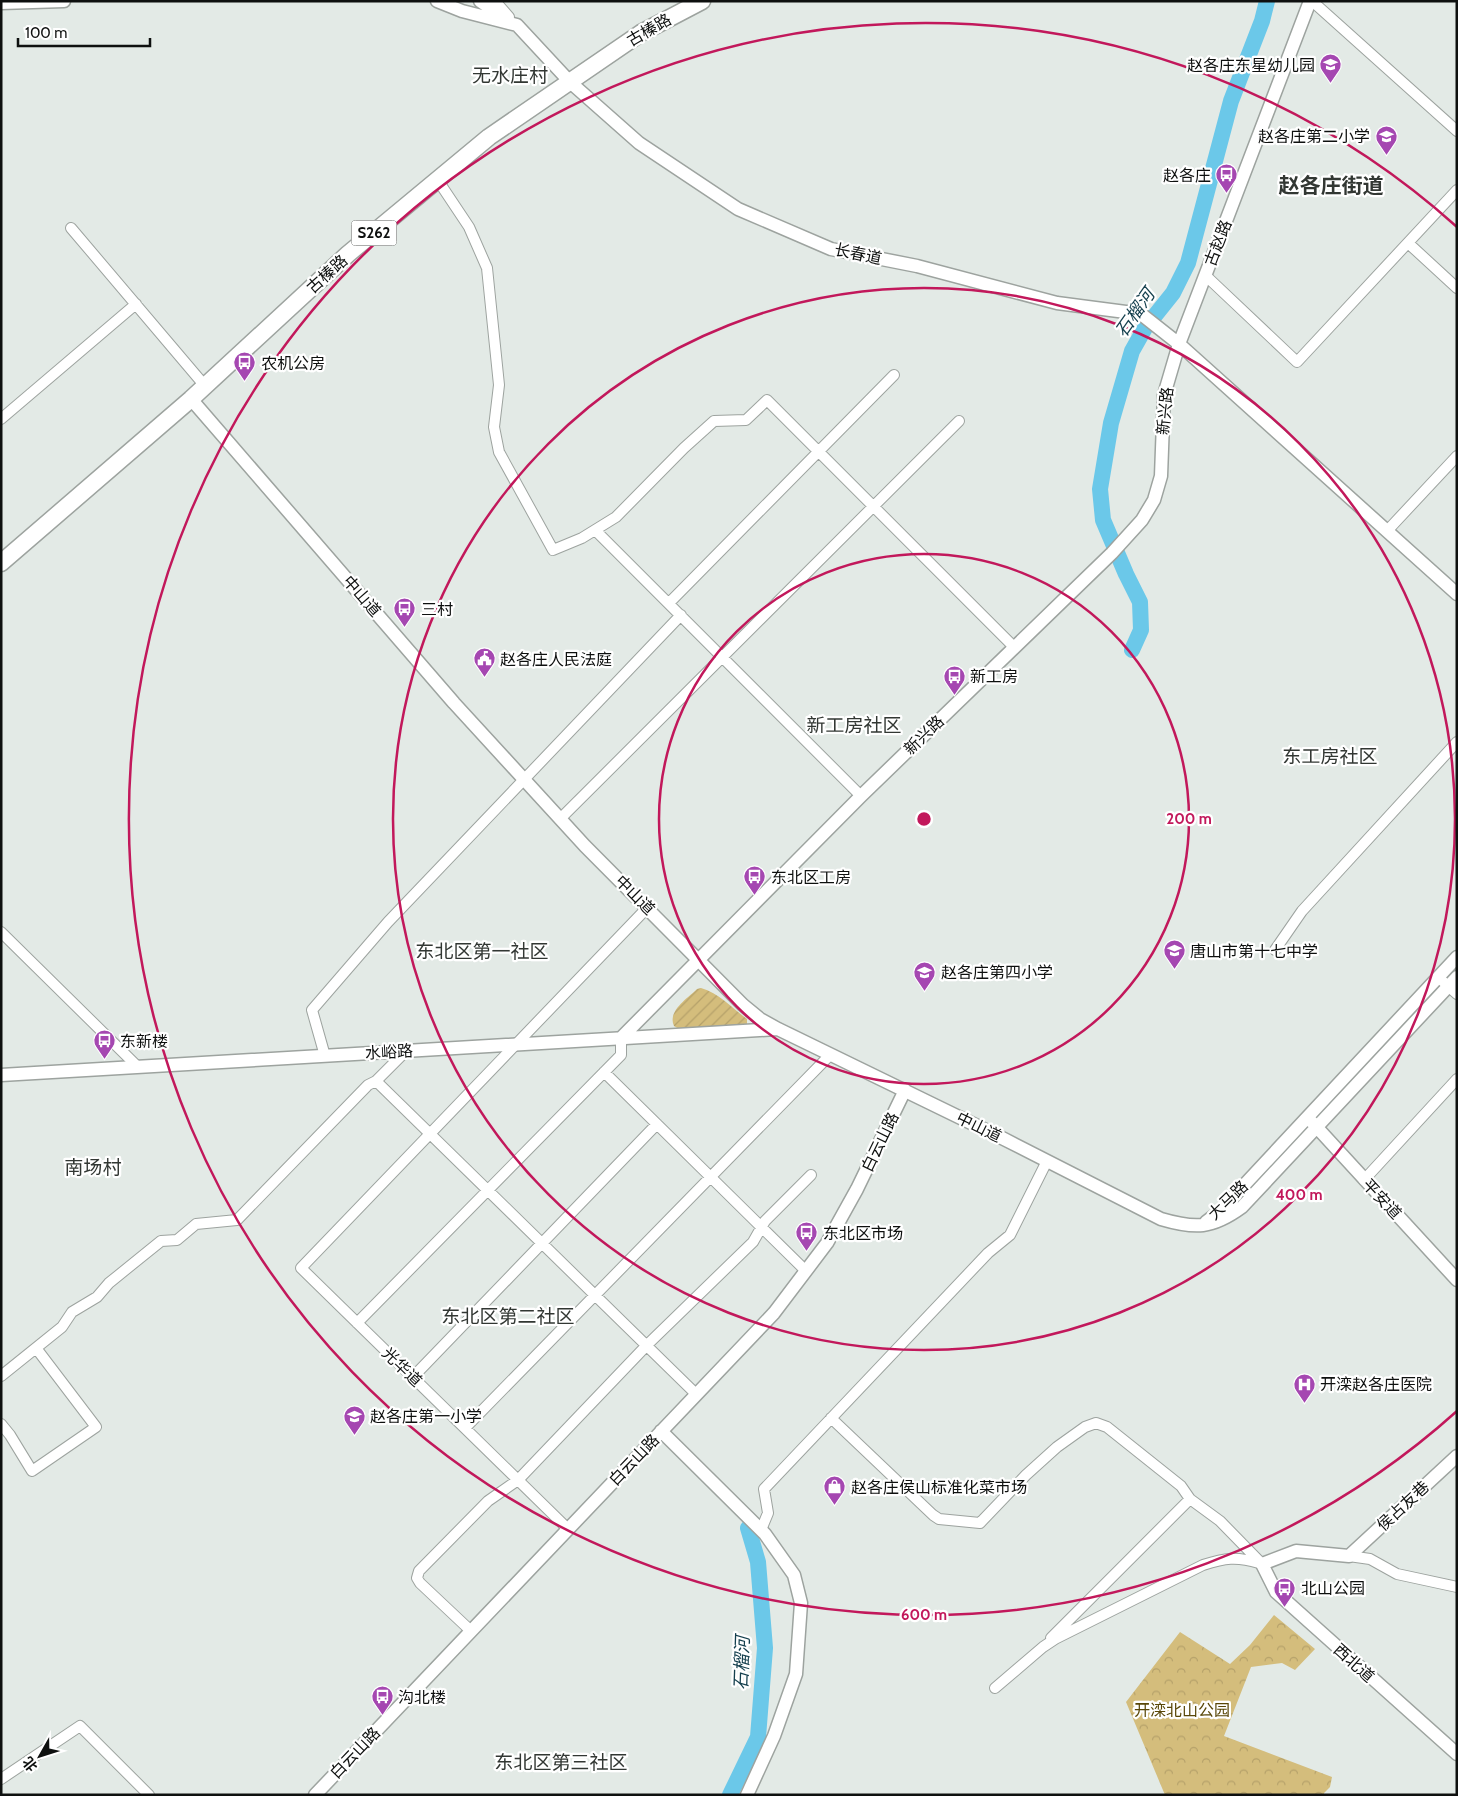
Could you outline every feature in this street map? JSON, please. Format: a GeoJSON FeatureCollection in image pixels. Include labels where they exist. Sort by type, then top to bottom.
{"type":"FeatureCollection","features":[{"type":"Feature","properties":{"kind":"main road","name":"古榛路"},"geometry":{"type":"LineString","coordinates":[[1,563],[191,399],[348,254],[489,137],[641,33],[702,1]]}},
{"type":"Feature","properties":{"kind":"street"},"geometry":{"type":"LineString","coordinates":[[1,3],[64,1]]}},
{"type":"Feature","properties":{"kind":"street"},"geometry":{"type":"LineString","coordinates":[[437,1],[517,26]]}},
{"type":"Feature","properties":{"kind":"street","name":"长春道"},"geometry":{"type":"LineString","coordinates":[[480,1],[517,26],[570,82],[639,143],[738,209],[831,249],[917,266],[1057,303],[1140,314],[1179,344],[1457,594]]}},
{"type":"Feature","properties":{"kind":"street"},"geometry":{"type":"LineString","coordinates":[[495,1],[517,26]]}},
{"type":"Feature","properties":{"kind":"street"},"geometry":{"type":"LineString","coordinates":[[1311,1],[1457,131]]}},
{"type":"Feature","properties":{"kind":"street","name":"古赵路"},"geometry":{"type":"LineString","coordinates":[[1179,344],[1311,1]]}},
{"type":"Feature","properties":{"kind":"street"},"geometry":{"type":"LineString","coordinates":[[438,179],[469,227],[487,268],[499,385],[494,427],[499,452],[553,550],[582,538],[616,517],[684,448],[714,421],[746,420],[767,400],[1014,648]]}},
{"type":"Feature","properties":{"kind":"street"},"geometry":{"type":"LineString","coordinates":[[1206,275],[1297,362],[1457,190]]}},
{"type":"Feature","properties":{"kind":"street"},"geometry":{"type":"LineString","coordinates":[[71,228],[205,386]]}},
{"type":"Feature","properties":{"kind":"street"},"geometry":{"type":"LineString","coordinates":[[1408,243],[1457,288]]}},
{"type":"Feature","properties":{"kind":"street"},"geometry":{"type":"LineString","coordinates":[[1,419],[136,304]]}},
{"type":"Feature","properties":{"kind":"street","name":"新兴路"},"geometry":{"type":"LineString","coordinates":[[621,1038],[862,796],[1112,553],[1142,520],[1154,500],[1161,476],[1164,395],[1179,344]]}},
{"type":"Feature","properties":{"kind":"street"},"geometry":{"type":"LineString","coordinates":[[669,603],[894,375]]}},
{"type":"Feature","properties":{"kind":"street","name":"中山道"},"geometry":{"type":"LineString","coordinates":[[191,399],[454,703],[560,819],[743,1005],[760,1019],[1161,1219],[1186,1226],[1202,1225]]}},
{"type":"Feature","properties":{"kind":"street"},"geometry":{"type":"LineString","coordinates":[[560,819],[959,421]]}},
{"type":"Feature","properties":{"kind":"street"},"geometry":{"type":"LineString","coordinates":[[1387,531],[1457,456]]}},
{"type":"Feature","properties":{"kind":"street"},"geometry":{"type":"LineString","coordinates":[[596,530],[862,796]]}},
{"type":"Feature","properties":{"kind":"street"},"geometry":{"type":"LineString","coordinates":[[325,1056],[312,1010],[388,922],[681,615]]}},
{"type":"Feature","properties":{"kind":"street"},"geometry":{"type":"LineString","coordinates":[[1275,950],[1302,911],[1457,742]]}},
{"type":"Feature","properties":{"kind":"street"},"geometry":{"type":"LineString","coordinates":[[430,1134],[647,908]]}},
{"type":"Feature","properties":{"kind":"street"},"geometry":{"type":"LineString","coordinates":[[1,932],[138,1066]]}},
{"type":"Feature","properties":{"kind":"street","name":"大马路"},"geometry":{"type":"LineString","coordinates":[[1202,1225],[1219,1212],[1457,957]]}},
{"type":"Feature","properties":{"kind":"street"},"geometry":{"type":"LineString","coordinates":[[1438,977],[1454,986]]}},
{"type":"Feature","properties":{"kind":"street","name":"大马路"},"geometry":{"type":"LineString","coordinates":[[1202,1225],[1214,1223],[1229,1216],[1242,1206],[1454,986]]}},
{"type":"Feature","properties":{"kind":"street","name":"水峪路"},"geometry":{"type":"LineString","coordinates":[[1,1074],[778,1029]]}},
{"type":"Feature","properties":{"kind":"street"},"geometry":{"type":"LineString","coordinates":[[357,1323],[621,1055],[621,1038]]}},
{"type":"Feature","properties":{"kind":"street"},"geometry":{"type":"LineString","coordinates":[[1,1376],[62,1327],[72,1312],[97,1296],[109,1283],[160,1241],[177,1240],[196,1224],[237,1220],[368,1085],[376,1081],[406,1051]]}},
{"type":"Feature","properties":{"kind":"street"},"geometry":{"type":"LineString","coordinates":[[465,1428],[830,1055]]}},
{"type":"Feature","properties":{"kind":"street"},"geometry":{"type":"LineString","coordinates":[[604,1072],[806,1271]]}},
{"type":"Feature","properties":{"kind":"street"},"geometry":{"type":"LineString","coordinates":[[1364,1180],[1457,1079]]}},
{"type":"Feature","properties":{"kind":"street"},"geometry":{"type":"LineString","coordinates":[[376,1081],[696,1394]]}},
{"type":"Feature","properties":{"kind":"street","name":"白云山路"},"geometry":{"type":"LineString","coordinates":[[315,1795],[774,1313],[827,1242],[857,1189],[905,1090]]}},
{"type":"Feature","properties":{"kind":"street","name":"平安道"},"geometry":{"type":"LineString","coordinates":[[1308,1117],[1364,1180],[1456,1277]]}},
{"type":"Feature","properties":{"kind":"street"},"geometry":{"type":"LineString","coordinates":[[413,1377],[657,1124]]}},
{"type":"Feature","properties":{"kind":"street","name":"光华道"},"geometry":{"type":"LineString","coordinates":[[430,1134],[301,1268],[568,1529]]}},
{"type":"Feature","properties":{"kind":"street"},"geometry":{"type":"LineString","coordinates":[[761,1530],[768,1513],[764,1489],[988,1253],[1010,1235],[1048,1161]]}},
{"type":"Feature","properties":{"kind":"street"},"geometry":{"type":"LineString","coordinates":[[471,1631],[420,1583],[418,1574],[420,1571],[488,1501],[518,1480],[647,1345],[752,1242],[765,1221],[811,1175]]}},
{"type":"Feature","properties":{"kind":"street"},"geometry":{"type":"LineString","coordinates":[[1,1424],[32,1471],[96,1427],[36,1348]]}},
{"type":"Feature","properties":{"kind":"street"},"geometry":{"type":"LineString","coordinates":[[831,1418],[933,1515],[939,1519],[980,1523],[1026,1475],[1058,1447],[1085,1427],[1096,1424],[1107,1428],[1182,1486],[1190,1499],[1220,1521],[1262,1564]]}},
{"type":"Feature","properties":{"kind":"street"},"geometry":{"type":"LineString","coordinates":[[661,1431],[761,1530],[794,1575],[801,1604],[796,1674],[774,1736],[747,1795]]}},
{"type":"Feature","properties":{"kind":"street","name":"侯占友巷"},"geometry":{"type":"LineString","coordinates":[[1349,1556],[1457,1456]]}},
{"type":"Feature","properties":{"kind":"street"},"geometry":{"type":"LineString","coordinates":[[995,1688],[1042,1647],[1190,1499]]}},
{"type":"Feature","properties":{"kind":"street"},"geometry":{"type":"LineString","coordinates":[[1042,1647],[1203,1565],[1219,1560],[1242,1558],[1262,1564],[1296,1551],[1349,1556],[1370,1559],[1397,1574],[1457,1587]]}},
{"type":"Feature","properties":{"kind":"street","name":"西北道"},"geometry":{"type":"LineString","coordinates":[[1262,1564],[1276,1592],[1457,1754]]}},
{"type":"Feature","properties":{"kind":"street"},"geometry":{"type":"LineString","coordinates":[[1,1779],[80,1726],[149,1795]]}},
{"type":"Feature","properties":{"kind":"green space"},"geometry":{"type":"Polygon","coordinates":[[[701,988],[714,993],[725,1001],[747,1019],[747,1025],[679,1029],[674,1026],[673,1015],[676,1010],[697,989],[701,988]]]}},
{"type":"Feature","properties":{"kind":"green space","name":"开滦北山公园"},"geometry":{"type":"Polygon","coordinates":[[[1274,1615],[1315,1649],[1295,1670],[1282,1663],[1251,1667],[1224,1736],[1332,1777],[1330,1787],[1324,1795],[1165,1795],[1126,1702],[1180,1632],[1230,1664],[1250,1645],[1274,1615]]]}},
{"type":"Feature","properties":{"kind":"waterway","name":"石榴河"},"geometry":{"type":"LineString","coordinates":[[1132,650],[1141,630],[1140,602],[1103,520],[1100,489],[1111,423],[1132,351],[1145,328],[1173,293],[1188,263],[1231,101],[1262,21],[1267,1]]}},
{"type":"Feature","properties":{"kind":"waterway","name":"石榴河"},"geometry":{"type":"LineString","coordinates":[[730,1795],[758,1737],[765,1648],[758,1562],[748,1528]]}},
{"type":"Feature","properties":{"kind":"place","name":"赵各庄东星幼儿园"},"geometry":{"type":"Point","coordinates":[1331,84]}},
{"type":"Feature","properties":{"kind":"place","name":"赵各庄第二小学"},"geometry":{"type":"Point","coordinates":[1386,155]}},
{"type":"Feature","properties":{"kind":"place","name":"赵各庄"},"geometry":{"type":"Point","coordinates":[1227,194]}},
{"type":"Feature","properties":{"kind":"place","name":"农机公房"},"geometry":{"type":"Point","coordinates":[245,382]}},
{"type":"Feature","properties":{"kind":"place","name":"三村"},"geometry":{"type":"Point","coordinates":[405,628]}},
{"type":"Feature","properties":{"kind":"place","name":"赵各庄人民法庭"},"geometry":{"type":"Point","coordinates":[484,678]}},
{"type":"Feature","properties":{"kind":"place","name":"新工房"},"geometry":{"type":"Point","coordinates":[954,695]}},
{"type":"Feature","properties":{"kind":"place","name":"东北区工房"},"geometry":{"type":"Point","coordinates":[755,896]}},
{"type":"Feature","properties":{"kind":"place","name":"唐山市第十七中学"},"geometry":{"type":"Point","coordinates":[1174,970]}},
{"type":"Feature","properties":{"kind":"place","name":"赵各庄第四小学"},"geometry":{"type":"Point","coordinates":[925,991]}},
{"type":"Feature","properties":{"kind":"place","name":"东新楼"},"geometry":{"type":"Point","coordinates":[104,1060]}},
{"type":"Feature","properties":{"kind":"place","name":"东北区市场"},"geometry":{"type":"Point","coordinates":[807,1252]}},
{"type":"Feature","properties":{"kind":"place","name":"开滦赵各庄医院"},"geometry":{"type":"Point","coordinates":[1304,1403]}},
{"type":"Feature","properties":{"kind":"place","name":"赵各庄第一小学"},"geometry":{"type":"Point","coordinates":[354,1435]}},
{"type":"Feature","properties":{"kind":"place","name":"赵各庄侯山标准化菜市场"},"geometry":{"type":"Point","coordinates":[835,1506]}},
{"type":"Feature","properties":{"kind":"place","name":"北山公园"},"geometry":{"type":"Point","coordinates":[1285,1607]}},
{"type":"Feature","properties":{"kind":"place","name":"沟北楼"},"geometry":{"type":"Point","coordinates":[382,1716]}},
{"type":"Feature","properties":{"kind":"district","name":"无水庄村"},"geometry":{"type":"Point","coordinates":[510,75]}},
{"type":"Feature","properties":{"kind":"district","name":"赵各庄街道"},"geometry":{"type":"Point","coordinates":[1331,185]}},
{"type":"Feature","properties":{"kind":"district","name":"新工房社区"},"geometry":{"type":"Point","coordinates":[854,725]}},
{"type":"Feature","properties":{"kind":"district","name":"东工房社区"},"geometry":{"type":"Point","coordinates":[1330,756]}},
{"type":"Feature","properties":{"kind":"district","name":"东北区第一社区"},"geometry":{"type":"Point","coordinates":[482,951]}},
{"type":"Feature","properties":{"kind":"district","name":"南场村"},"geometry":{"type":"Point","coordinates":[93,1167]}},
{"type":"Feature","properties":{"kind":"district","name":"东北区第二社区"},"geometry":{"type":"Point","coordinates":[508,1316]}},
{"type":"Feature","properties":{"kind":"district","name":"东北区第三社区"},"geometry":{"type":"Point","coordinates":[561,1762]}}]}
